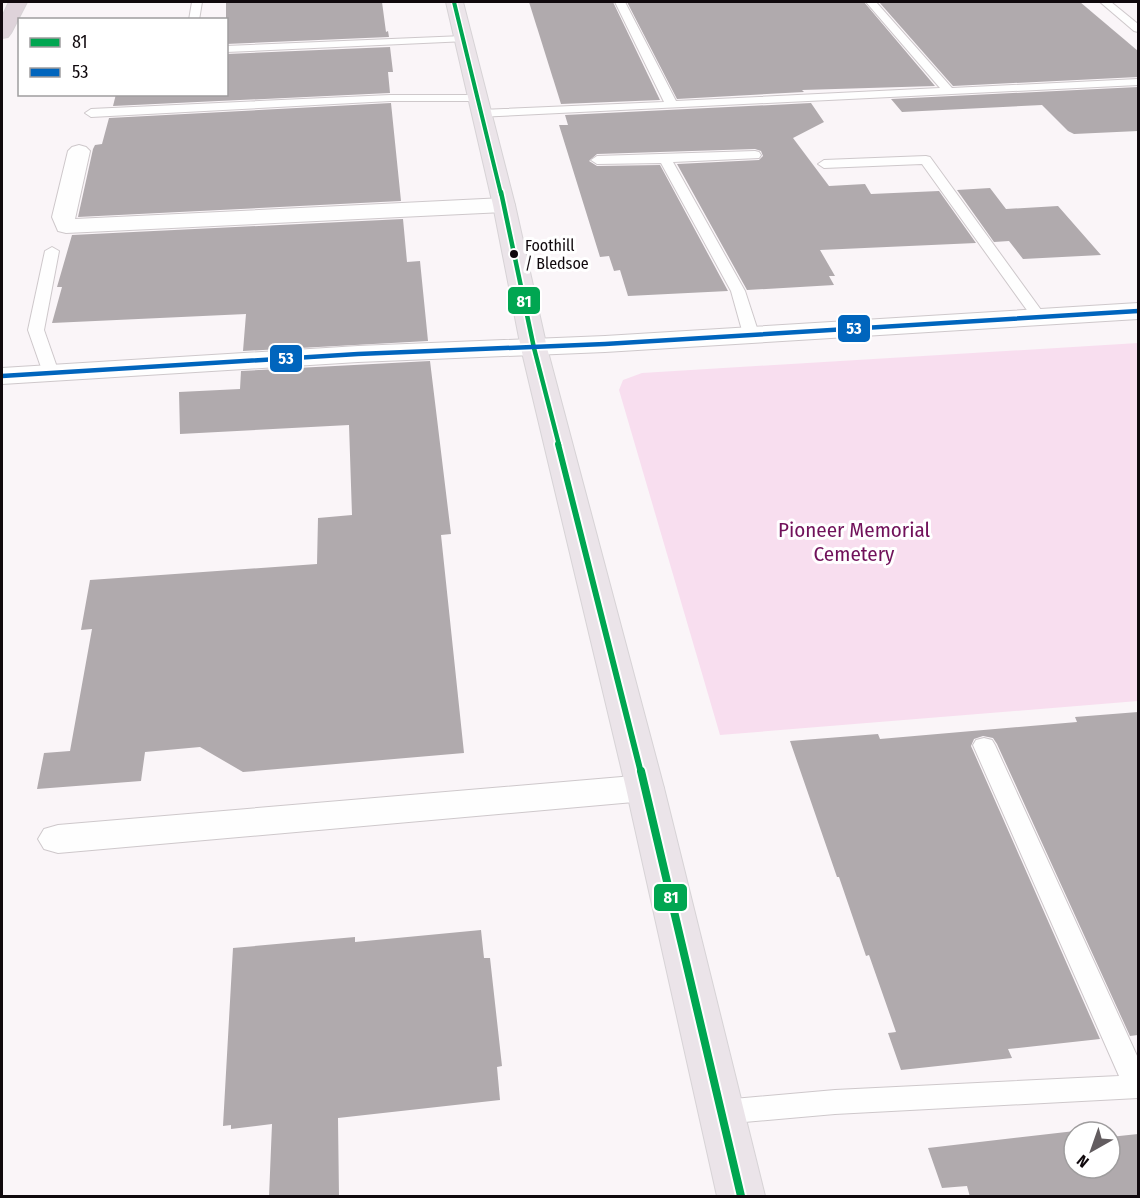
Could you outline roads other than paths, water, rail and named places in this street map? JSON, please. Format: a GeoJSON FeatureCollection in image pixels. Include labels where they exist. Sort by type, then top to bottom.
{"type":"FeatureCollection","features":[{"type":"Feature","properties":{"kind":"highway"},"geometry":{"type":"LineString","coordinates":[[2,33],[18,2]]}},
{"type":"Feature","properties":{"kind":"main road"},"geometry":{"type":"LineString","coordinates":[[454,2],[504,205],[534,348],[645,788],[741,1197]]}},
{"type":"Feature","properties":{"kind":"street"},"geometry":{"type":"LineString","coordinates":[[79,151],[63,217],[66,226],[504,205]]}},
{"type":"Feature","properties":{"kind":"street"},"geometry":{"type":"LineString","coordinates":[[2,376],[346,355],[534,348],[1138,311]]}},
{"type":"Feature","properties":{"kind":"street"},"geometry":{"type":"LineString","coordinates":[[58,839],[645,788]]}},
{"type":"Feature","properties":{"kind":"lane"},"geometry":{"type":"LineString","coordinates":[[194,18],[197,2]]}},
{"type":"Feature","properties":{"kind":"lane"},"geometry":{"type":"LineString","coordinates":[[620,2],[672,105]]}},
{"type":"Feature","properties":{"kind":"lane"},"geometry":{"type":"LineString","coordinates":[[871,2],[949,91]]}},
{"type":"Feature","properties":{"kind":"lane"},"geometry":{"type":"LineString","coordinates":[[1105,2],[1138,29]]}},
{"type":"Feature","properties":{"kind":"lane"},"geometry":{"type":"LineString","coordinates":[[228,49],[463,39]]}},
{"type":"Feature","properties":{"kind":"lane"},"geometry":{"type":"LineString","coordinates":[[91,112],[390,98],[479,106],[672,105],[1138,82]]}},
{"type":"Feature","properties":{"kind":"lane"},"geometry":{"type":"LineString","coordinates":[[597,160],[755,155]]}},
{"type":"Feature","properties":{"kind":"lane"},"geometry":{"type":"LineString","coordinates":[[665,159],[738,291],[751,334]]}},
{"type":"Feature","properties":{"kind":"lane"},"geometry":{"type":"LineString","coordinates":[[824,164],[926,160],[1039,317]]}},
{"type":"Feature","properties":{"kind":"lane"},"geometry":{"type":"LineString","coordinates":[[51,373],[36,330],[52,251]]}},
{"type":"Feature","properties":{"kind":"lane"},"geometry":{"type":"LineString","coordinates":[[722,1112],[835,1102],[1138,1086],[984,745]]}},
{"type":"Feature","properties":{"kind":"place","name":"Foothill / Bledsoe"},"geometry":{"type":"Point","coordinates":[514,254]}},
{"type":"Feature","properties":{"kind":"park label","name":"Pioneer Memorial Cemetery"},"geometry":{"type":"Point","coordinates":[854,542]}}]}
